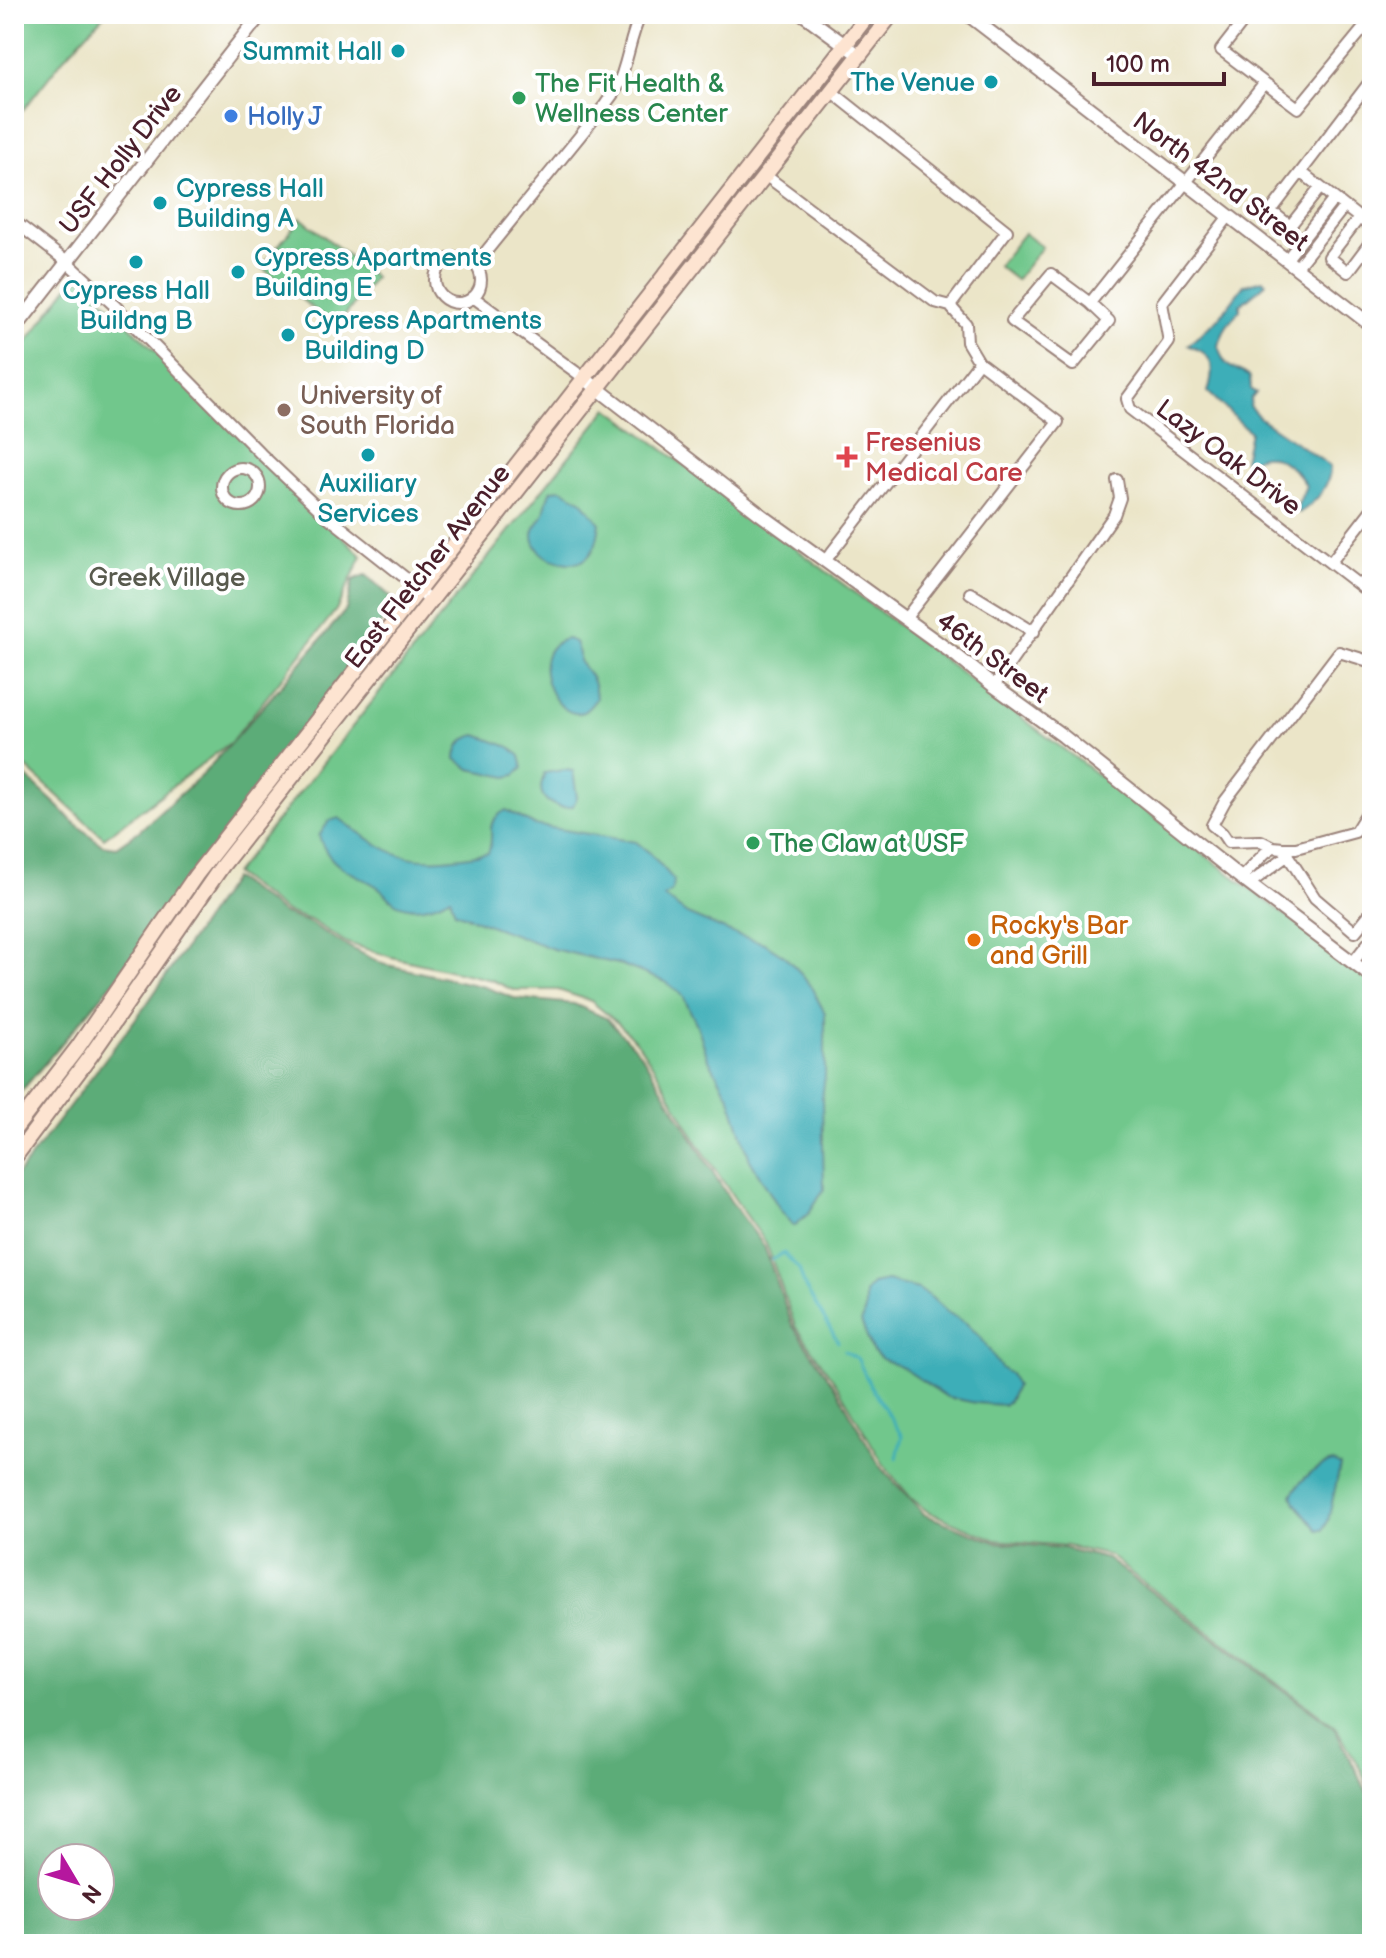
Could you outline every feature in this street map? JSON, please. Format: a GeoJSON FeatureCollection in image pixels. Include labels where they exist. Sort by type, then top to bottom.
{"type":"FeatureCollection","features":[{"type":"Feature","properties":{"kind":"main road","name":"East Fletcher Avenue"},"geometry":{"type":"LineString","coordinates":[[14,1158],[421,592],[869,14]]}},
{"type":"Feature","properties":{"kind":"main road","name":"East Fletcher Avenue"},"geometry":{"type":"LineString","coordinates":[[14,1130],[78,1047],[196,875],[409,604],[598,389],[892,14]]}},
{"type":"Feature","properties":{"kind":"main road"},"geometry":{"type":"LineString","coordinates":[[765,175],[765,161],[778,144],[798,104]]}},
{"type":"Feature","properties":{"kind":"street","name":"USF Holly Drive"},"geometry":{"type":"LineString","coordinates":[[14,330],[261,14]]}},
{"type":"Feature","properties":{"kind":"street"},"geometry":{"type":"LineString","coordinates":[[477,267],[484,254],[605,105],[616,88],[641,14]]}},
{"type":"Feature","properties":{"kind":"street"},"geometry":{"type":"LineString","coordinates":[[803,14],[860,56]]}},
{"type":"Feature","properties":{"kind":"street","name":"North 42nd Street"},"geometry":{"type":"LineString","coordinates":[[967,14],[1372,326]]}},
{"type":"Feature","properties":{"kind":"street"},"geometry":{"type":"LineString","coordinates":[[1249,14],[1221,50],[1298,108],[1372,18]]}},
{"type":"Feature","properties":{"kind":"street"},"geometry":{"type":"LineString","coordinates":[[1320,188],[1290,226],[1271,211],[1372,79]]}},
{"type":"Feature","properties":{"kind":"street"},"geometry":{"type":"LineString","coordinates":[[1090,303],[1264,84]]}},
{"type":"Feature","properties":{"kind":"street"},"geometry":{"type":"LineString","coordinates":[[831,91],[1007,231],[950,306]]}},
{"type":"Feature","properties":{"kind":"street"},"geometry":{"type":"LineString","coordinates":[[1301,172],[1372,228]]}},
{"type":"Feature","properties":{"kind":"street"},"geometry":{"type":"LineString","coordinates":[[765,175],[935,302],[950,306],[966,324],[967,342],[979,362],[1058,422],[905,619]]}},
{"type":"Feature","properties":{"kind":"street"},"geometry":{"type":"LineString","coordinates":[[1292,263],[1339,203]]}},
{"type":"Feature","properties":{"kind":"street","name":"Lazy Oak Drive"},"geometry":{"type":"LineString","coordinates":[[1229,216],[1162,303],[1169,342],[1127,399],[1130,409],[1371,595]]}},
{"type":"Feature","properties":{"kind":"street"},"geometry":{"type":"LineString","coordinates":[[1359,218],[1329,257],[1348,272],[1372,240]]}},
{"type":"Feature","properties":{"kind":"street"},"geometry":{"type":"LineString","coordinates":[[14,221],[67,262],[136,327],[323,513],[421,592]]}},
{"type":"Feature","properties":{"kind":"street"},"geometry":{"type":"LineString","coordinates":[[466,258],[477,267],[481,284],[473,297],[460,303],[446,300],[436,289],[435,274],[443,262],[466,258]]}},
{"type":"Feature","properties":{"kind":"street"},"geometry":{"type":"LineString","coordinates":[[1051,274],[1090,303],[1109,321],[1073,365],[1012,321],[1051,274]]}},
{"type":"Feature","properties":{"kind":"street"},"geometry":{"type":"LineString","coordinates":[[473,297],[584,378]]}},
{"type":"Feature","properties":{"kind":"street"},"geometry":{"type":"LineString","coordinates":[[825,561],[979,362]]}},
{"type":"Feature","properties":{"kind":"street","name":"46th Street"},"geometry":{"type":"LineString","coordinates":[[584,378],[737,497],[1063,736],[1245,881],[1372,977]]}},
{"type":"Feature","properties":{"kind":"street"},"geometry":{"type":"LineString","coordinates":[[254,472],[266,458]]}},
{"type":"Feature","properties":{"kind":"street"},"geometry":{"type":"LineString","coordinates":[[994,686],[1114,515],[1120,498],[1117,480]]}},
{"type":"Feature","properties":{"kind":"street"},"geometry":{"type":"LineString","coordinates":[[1331,562],[1372,509]]}},
{"type":"Feature","properties":{"kind":"street"},"geometry":{"type":"LineString","coordinates":[[402,575],[409,604]]}},
{"type":"Feature","properties":{"kind":"street"},"geometry":{"type":"LineString","coordinates":[[970,593],[1034,632]]}},
{"type":"Feature","properties":{"kind":"street"},"geometry":{"type":"LineString","coordinates":[[1372,662],[1339,652],[1225,801],[1212,825],[1228,842],[1261,841],[1284,852],[1315,898],[1355,932],[1372,911]]}},
{"type":"Feature","properties":{"kind":"street"},"geometry":{"type":"LineString","coordinates":[[1245,881],[1265,853],[1284,852],[1355,832],[1372,805]]}},
{"type":"Feature","properties":{"kind":"street"},"geometry":{"type":"LineString","coordinates":[[1245,881],[1284,852]]}},
{"type":"Feature","properties":{"kind":"street"},"geometry":{"type":"LineString","coordinates":[[1353,962],[1371,944]]}},
{"type":"Feature","properties":{"kind":"green space"},"geometry":{"type":"Polygon","coordinates":[[[14,14],[105,14],[64,58],[23,110],[14,104],[14,14]]]}},
{"type":"Feature","properties":{"kind":"green space"},"geometry":{"type":"Polygon","coordinates":[[[301,218],[375,277],[336,327],[261,267],[301,218]]]}},
{"type":"Feature","properties":{"kind":"green space"},"geometry":{"type":"Polygon","coordinates":[[[1024,233],[1042,247],[1016,280],[998,266],[1024,233]]]}},
{"type":"Feature","properties":{"kind":"green space","name":"Greek Village"},"geometry":{"type":"Polygon","coordinates":[[[78,274],[362,556],[336,610],[231,742],[104,838],[14,756],[14,359],[78,274]]]}},
{"type":"Feature","properties":{"kind":"green space"},"geometry":{"type":"Polygon","coordinates":[[[608,408],[1372,980],[1372,1791],[1335,1726],[1110,1556],[1067,1546],[996,1540],[928,1512],[911,1498],[885,1467],[837,1385],[795,1326],[766,1243],[697,1142],[657,1072],[639,1045],[591,1001],[558,990],[513,990],[492,980],[391,957],[347,943],[310,920],[286,912],[234,874],[608,408]]]}},
{"type":"Feature","properties":{"kind":"green space"},"geometry":{"type":"Polygon","coordinates":[[[366,575],[391,597],[387,615],[121,973],[14,1100],[14,782],[21,772],[102,845],[116,847],[139,831],[204,773],[346,610],[353,580],[366,575]]]}},
{"type":"Feature","properties":{"kind":"green space"},"geometry":{"type":"Polygon","coordinates":[[[233,878],[284,914],[308,922],[383,964],[485,987],[514,998],[574,1004],[606,1018],[641,1054],[730,1200],[764,1246],[792,1325],[837,1390],[881,1468],[925,1515],[995,1542],[1063,1548],[1107,1559],[1334,1727],[1367,1792],[1372,1793],[1372,1944],[14,1944],[14,1179],[146,1005],[233,878]]]}},
{"type":"Feature","properties":{"kind":"water"},"geometry":{"type":"Polygon","coordinates":[[[1266,282],[1263,286],[1240,305],[1240,310],[1227,325],[1218,345],[1227,364],[1250,377],[1251,389],[1256,393],[1250,407],[1260,418],[1330,466],[1328,480],[1321,493],[1299,513],[1296,509],[1306,486],[1303,481],[1288,465],[1269,456],[1258,457],[1246,466],[1244,460],[1250,432],[1208,392],[1211,375],[1209,359],[1188,345],[1219,318],[1244,285],[1266,282]]]}},
{"type":"Feature","properties":{"kind":"water"},"geometry":{"type":"Polygon","coordinates":[[[562,489],[582,501],[600,523],[593,550],[587,558],[574,563],[545,556],[533,538],[551,490],[562,489]]]}},
{"type":"Feature","properties":{"kind":"water"},"geometry":{"type":"Polygon","coordinates":[[[567,639],[575,642],[579,661],[595,687],[596,699],[583,712],[572,712],[562,706],[547,683],[546,656],[554,645],[567,639]]]}},
{"type":"Feature","properties":{"kind":"water"},"geometry":{"type":"Polygon","coordinates":[[[477,735],[510,747],[520,756],[523,768],[507,777],[470,769],[456,759],[462,742],[477,735]]]}},
{"type":"Feature","properties":{"kind":"water"},"geometry":{"type":"Polygon","coordinates":[[[573,771],[577,797],[573,806],[568,807],[548,802],[541,787],[544,773],[573,771]]]}},
{"type":"Feature","properties":{"kind":"water"},"geometry":{"type":"Polygon","coordinates":[[[506,810],[534,825],[636,842],[674,880],[672,891],[664,897],[687,914],[764,943],[783,955],[811,987],[825,1013],[822,1099],[824,1189],[808,1214],[794,1226],[781,1211],[750,1160],[730,1098],[707,1056],[698,1027],[683,996],[666,982],[622,965],[553,949],[455,912],[450,897],[424,907],[413,908],[397,903],[378,887],[335,863],[319,836],[329,821],[339,818],[395,853],[421,859],[461,857],[488,853],[492,824],[506,810]]]}},
{"type":"Feature","properties":{"kind":"water"},"geometry":{"type":"Polygon","coordinates":[[[887,1281],[918,1289],[966,1323],[981,1338],[1001,1368],[1010,1374],[1016,1386],[1009,1401],[1003,1405],[947,1397],[872,1350],[861,1322],[865,1293],[872,1284],[887,1281]]]}},
{"type":"Feature","properties":{"kind":"water"},"geometry":{"type":"Polygon","coordinates":[[[1334,1462],[1340,1466],[1328,1521],[1323,1530],[1318,1530],[1292,1495],[1310,1474],[1334,1462]]]}},
{"type":"Feature","properties":{"kind":"waterway"},"geometry":{"type":"LineString","coordinates":[[772,1260],[784,1253],[799,1269],[805,1287],[838,1342]]}},
{"type":"Feature","properties":{"kind":"waterway"},"geometry":{"type":"LineString","coordinates":[[844,1351],[857,1358],[902,1436],[897,1458]]}},
{"type":"Feature","properties":{"kind":"place","name":"Summit Hall"},"geometry":{"type":"Point","coordinates":[398,51]}},
{"type":"Feature","properties":{"kind":"place","name":"The Venue"},"geometry":{"type":"Point","coordinates":[991,82]}},
{"type":"Feature","properties":{"kind":"place","name":"The Fit Health & Wellness Center"},"geometry":{"type":"Point","coordinates":[519,98]}},
{"type":"Feature","properties":{"kind":"place","name":"Holly J"},"geometry":{"type":"Point","coordinates":[231,116]}},
{"type":"Feature","properties":{"kind":"place","name":"Cypress Hall Building A"},"geometry":{"type":"Point","coordinates":[160,203]}},
{"type":"Feature","properties":{"kind":"place","name":"Cypress Hall Buildng B"},"geometry":{"type":"Point","coordinates":[136,262]}},
{"type":"Feature","properties":{"kind":"place","name":"Cypress Apartments Building E"},"geometry":{"type":"Point","coordinates":[238,272]}},
{"type":"Feature","properties":{"kind":"place","name":"Cypress Apartments Building D"},"geometry":{"type":"Point","coordinates":[288,335]}},
{"type":"Feature","properties":{"kind":"place","name":"University of South Florida"},"geometry":{"type":"Point","coordinates":[284,410]}},
{"type":"Feature","properties":{"kind":"place","name":"Auxiliary Services"},"geometry":{"type":"Point","coordinates":[368,455]}},
{"type":"Feature","properties":{"kind":"place","name":"Fresenius Medical Care"},"geometry":{"type":"Point","coordinates":[847,457]}},
{"type":"Feature","properties":{"kind":"place","name":"The Claw at USF"},"geometry":{"type":"Point","coordinates":[753,843]}},
{"type":"Feature","properties":{"kind":"place","name":"Rocky's Bar and Grill"},"geometry":{"type":"Point","coordinates":[974,940]}}]}
